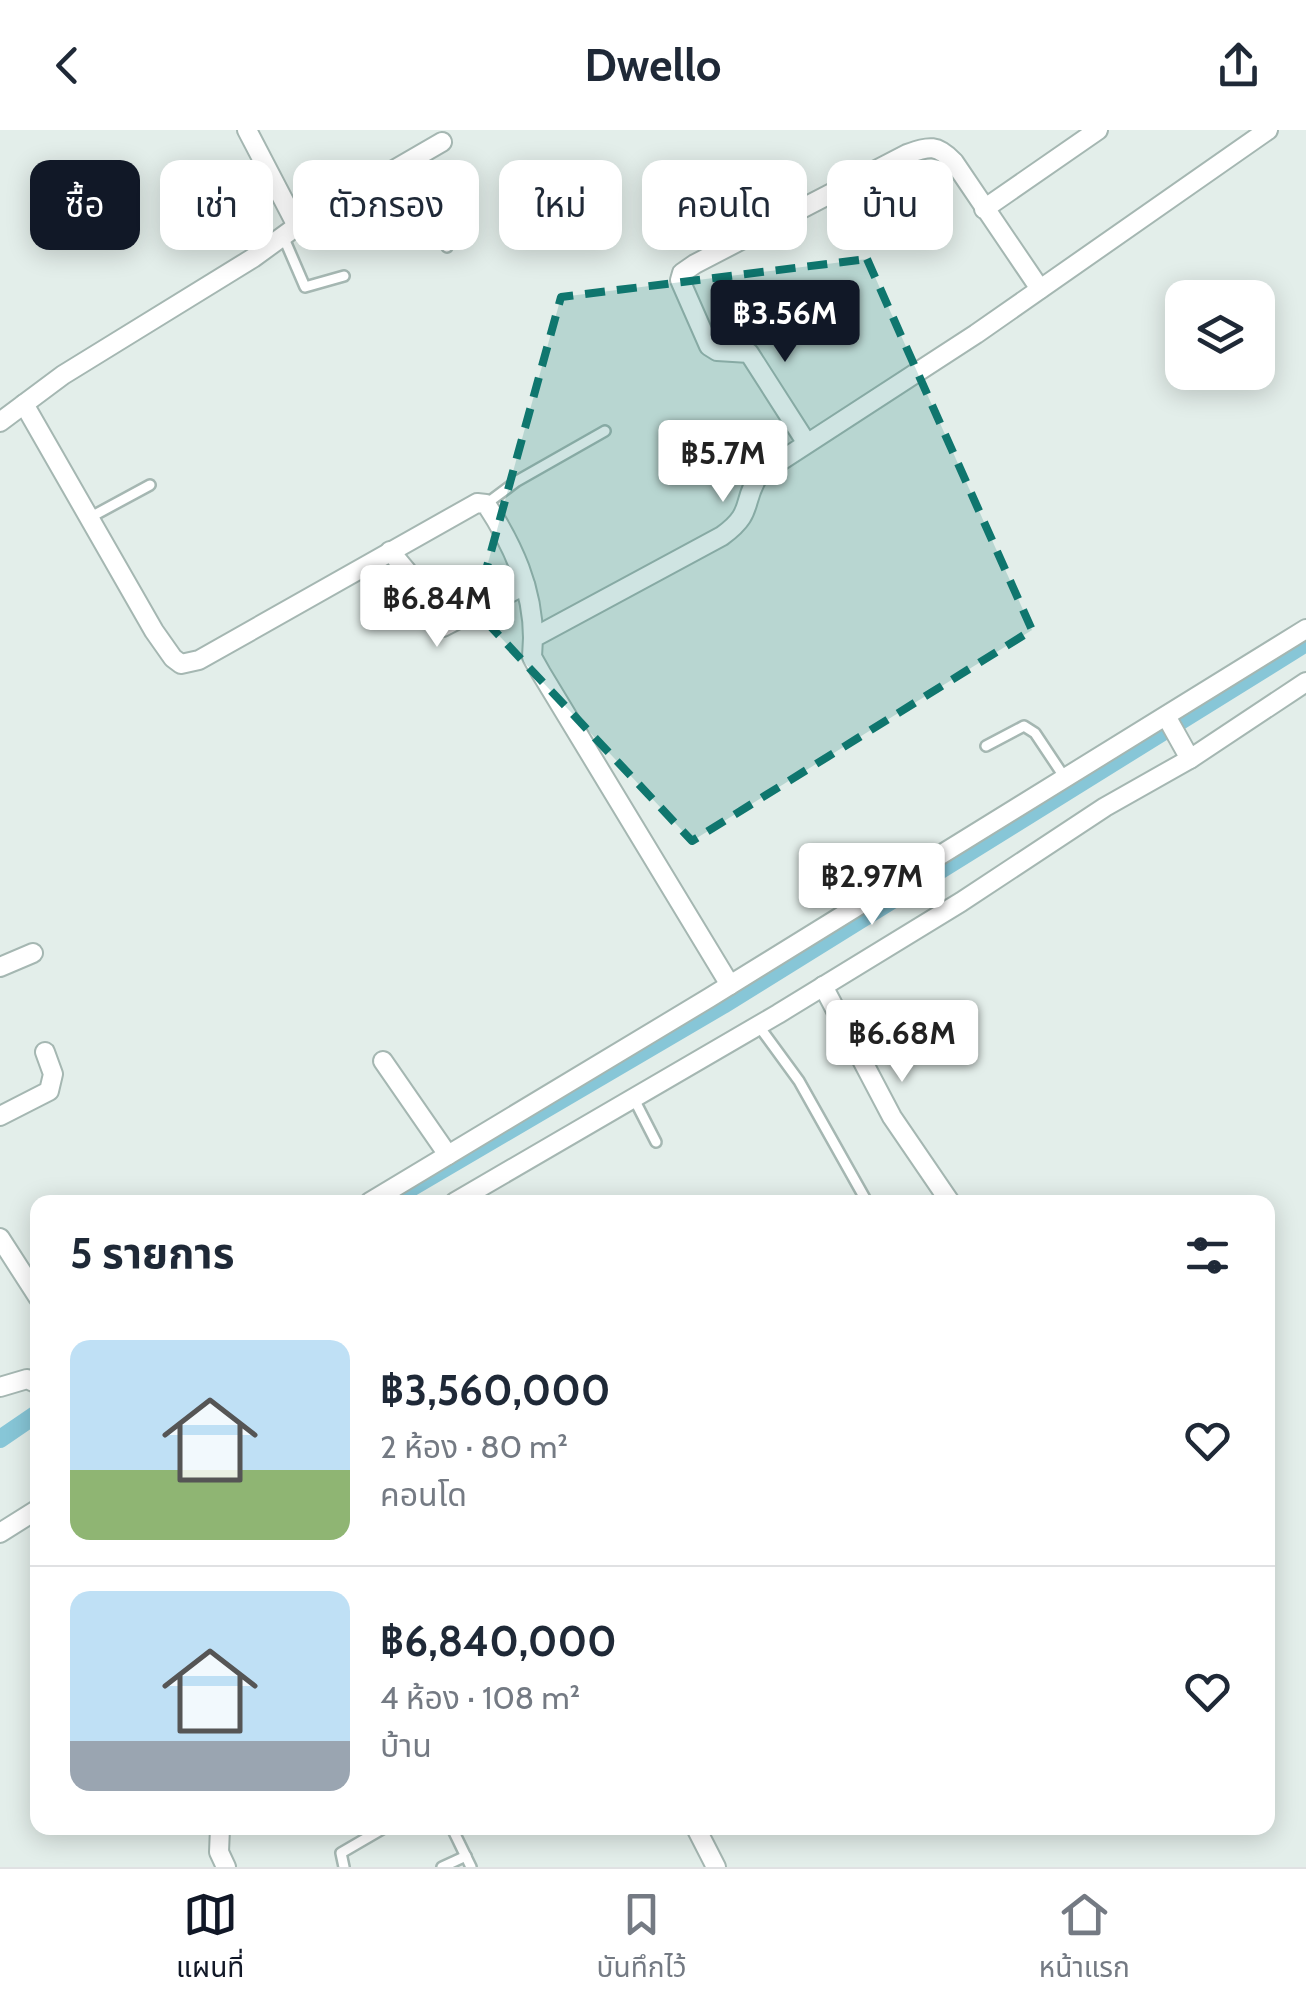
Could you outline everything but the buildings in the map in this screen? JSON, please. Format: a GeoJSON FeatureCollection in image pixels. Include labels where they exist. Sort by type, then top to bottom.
{"type":"FeatureCollection","features":[{"type":"Feature","properties":{"kind":"street"},"geometry":{"type":"LineString","coordinates":[[247,130],[290,231]]}},
{"type":"Feature","properties":{"kind":"street"},"geometry":{"type":"LineString","coordinates":[[984,209],[1098,130]]}},
{"type":"Feature","properties":{"kind":"street"},"geometry":{"type":"LineString","coordinates":[[533,638],[740,523],[759,475],[976,334],[1268,130]]}},
{"type":"Feature","properties":{"kind":"street"},"geometry":{"type":"LineString","coordinates":[[411,160],[442,142]]}},
{"type":"Feature","properties":{"kind":"street"},"geometry":{"type":"LineString","coordinates":[[806,442],[749,354],[717,351],[709,346],[680,280],[682,273],[907,154],[930,146],[940,147],[954,162],[1040,289]]}},
{"type":"Feature","properties":{"kind":"street"},"geometry":{"type":"LineString","coordinates":[[0,422],[63,375],[293,229]]}},
{"type":"Feature","properties":{"kind":"street"},"geometry":{"type":"LineString","coordinates":[[24,404],[154,631],[181,664],[198,660],[470,505],[486,504],[516,555],[525,585],[532,657],[730,985]]}},
{"type":"Feature","properties":{"kind":"street"},"geometry":{"type":"LineString","coordinates":[[390,551],[425,593],[443,627],[525,585]]}},
{"type":"Feature","properties":{"kind":"street"},"geometry":{"type":"LineString","coordinates":[[382,1195],[1167,718],[1306,629]]}},
{"type":"Feature","properties":{"kind":"street"},"geometry":{"type":"LineString","coordinates":[[467,1195],[961,902],[1104,807],[1306,682]]}},
{"type":"Feature","properties":{"kind":"street"},"geometry":{"type":"LineString","coordinates":[[1167,718],[1189,757]]}},
{"type":"Feature","properties":{"kind":"street"},"geometry":{"type":"LineString","coordinates":[[0,967],[33,953]]}},
{"type":"Feature","properties":{"kind":"street"},"geometry":{"type":"LineString","coordinates":[[823,986],[892,1117],[945,1195]]}},
{"type":"Feature","properties":{"kind":"street"},"geometry":{"type":"LineString","coordinates":[[0,1116],[50,1091],[53,1074],[45,1052]]}},
{"type":"Feature","properties":{"kind":"street"},"geometry":{"type":"LineString","coordinates":[[383,1061],[448,1155]]}},
{"type":"Feature","properties":{"kind":"street"},"geometry":{"type":"LineString","coordinates":[[0,1238],[30,1284]]}},
{"type":"Feature","properties":{"kind":"street"},"geometry":{"type":"LineString","coordinates":[[0,1387],[30,1378]]}},
{"type":"Feature","properties":{"kind":"street"},"geometry":{"type":"LineString","coordinates":[[0,1533],[30,1514]]}},
{"type":"Feature","properties":{"kind":"street"},"geometry":{"type":"LineString","coordinates":[[220,1835],[219,1852],[226,1867]]}},
{"type":"Feature","properties":{"kind":"street"},"geometry":{"type":"LineString","coordinates":[[700,1835],[716,1867]]}},
{"type":"Feature","properties":{"kind":"lane"},"geometry":{"type":"LineString","coordinates":[[290,231],[305,287],[344,276]]}},
{"type":"Feature","properties":{"kind":"lane"},"geometry":{"type":"LineString","coordinates":[[486,504],[606,430]]}},
{"type":"Feature","properties":{"kind":"lane"},"geometry":{"type":"LineString","coordinates":[[89,518],[150,485]]}},
{"type":"Feature","properties":{"kind":"lane"},"geometry":{"type":"LineString","coordinates":[[986,746],[1024,726],[1035,733],[1066,778]]}},
{"type":"Feature","properties":{"kind":"lane"},"geometry":{"type":"LineString","coordinates":[[758,1025],[799,1081],[863,1195]]}},
{"type":"Feature","properties":{"kind":"lane"},"geometry":{"type":"LineString","coordinates":[[634,1098],[656,1142]]}},
{"type":"Feature","properties":{"kind":"lane"},"geometry":{"type":"LineString","coordinates":[[344,1867],[341,1853],[372,1835]]}},
{"type":"Feature","properties":{"kind":"lane"},"geometry":{"type":"LineString","coordinates":[[456,1835],[471,1867]]}},
{"type":"Feature","properties":{"kind":"lane"},"geometry":{"type":"LineString","coordinates":[[442,1867],[466,1856]]}},
{"type":"Feature","properties":{"kind":"highlighted area"},"geometry":{"type":"Polygon","coordinates":[[[867,259],[1032,630],[692,841],[475,610],[561,297],[867,259]]]}},
{"type":"Feature","properties":{"kind":"waterway"},"geometry":{"type":"LineString","coordinates":[[399,1195],[723,1005],[1306,643]]}},
{"type":"Feature","properties":{"kind":"waterway"},"geometry":{"type":"LineString","coordinates":[[0,1439],[30,1418]]}}]}
